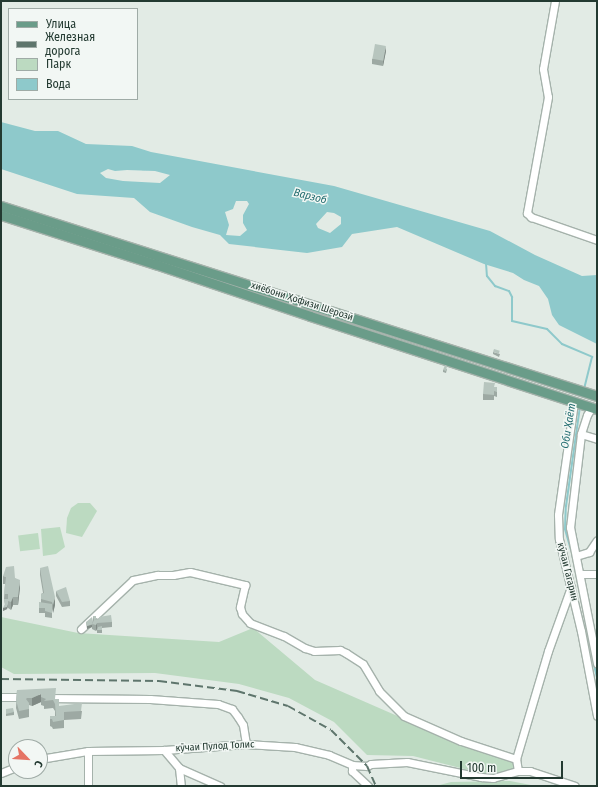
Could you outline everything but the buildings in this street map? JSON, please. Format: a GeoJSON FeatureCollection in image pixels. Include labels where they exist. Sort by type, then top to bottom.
{"type":"FeatureCollection","features":[{"type":"Feature","properties":{"kind":"main road","name":"хиёбони Ҳофизи Шерозӣ"},"geometry":{"type":"LineString","coordinates":[[1,206],[594,395]]}},
{"type":"Feature","properties":{"kind":"main road","name":"хиёбони Ҳофизи Шерозӣ"},"geometry":{"type":"LineString","coordinates":[[1,215],[593,407]]}},
{"type":"Feature","properties":{"kind":"street"},"geometry":{"type":"LineString","coordinates":[[555,1],[543,69],[548,97],[527,213],[531,217],[597,240]]}},
{"type":"Feature","properties":{"kind":"street","name":"кӯчаи Гагарин"},"geometry":{"type":"LineString","coordinates":[[576,402],[558,515],[559,539],[572,587],[597,716]]}},
{"type":"Feature","properties":{"kind":"street"},"geometry":{"type":"LineString","coordinates":[[593,407],[587,415],[581,434],[570,528],[597,663]]}},
{"type":"Feature","properties":{"kind":"street"},"geometry":{"type":"LineString","coordinates":[[581,434],[597,439]]}},
{"type":"Feature","properties":{"kind":"street"},"geometry":{"type":"LineString","coordinates":[[576,556],[589,552],[597,540]]}},
{"type":"Feature","properties":{"kind":"street"},"geometry":{"type":"LineString","coordinates":[[81,629],[133,580],[157,575],[173,575],[190,572],[245,585],[240,607],[242,614],[250,623],[284,636],[305,648],[314,651],[340,650],[346,653],[363,664],[379,691],[404,716],[455,739],[516,759]]}},
{"type":"Feature","properties":{"kind":"street"},"geometry":{"type":"LineString","coordinates":[[580,574],[597,574]]}},
{"type":"Feature","properties":{"kind":"street"},"geometry":{"type":"LineString","coordinates":[[518,771],[516,759],[548,651],[572,587]]}},
{"type":"Feature","properties":{"kind":"street"},"geometry":{"type":"LineString","coordinates":[[1,697],[150,699],[218,704],[232,709],[238,717],[243,725],[246,744]]}},
{"type":"Feature","properties":{"kind":"street","name":"кӯчаи Пулод Толис"},"geometry":{"type":"LineString","coordinates":[[48,758],[88,751],[164,750],[246,744],[295,747],[329,755],[352,765],[367,766],[371,764],[407,762],[493,778],[518,771],[530,771],[575,786]]}},
{"type":"Feature","properties":{"kind":"street"},"geometry":{"type":"LineString","coordinates":[[164,750],[179,768],[220,786]]}},
{"type":"Feature","properties":{"kind":"street"},"geometry":{"type":"LineString","coordinates":[[88,751],[88,786]]}},
{"type":"Feature","properties":{"kind":"street"},"geometry":{"type":"LineString","coordinates":[[352,765],[352,771],[368,786]]}},
{"type":"Feature","properties":{"kind":"street"},"geometry":{"type":"LineString","coordinates":[[179,768],[181,786]]}},
{"type":"Feature","properties":{"kind":"green space"},"geometry":{"type":"Polygon","coordinates":[[[78,503],[90,503],[97,511],[82,537],[66,533],[67,518],[71,508],[78,503]]]}},
{"type":"Feature","properties":{"kind":"green space"},"geometry":{"type":"Polygon","coordinates":[[[60,527],[65,547],[56,554],[43,556],[41,529],[60,527]]]}},
{"type":"Feature","properties":{"kind":"green space"},"geometry":{"type":"Polygon","coordinates":[[[38,533],[40,549],[20,551],[18,535],[38,533]]]}},
{"type":"Feature","properties":{"kind":"green space"},"geometry":{"type":"Polygon","coordinates":[[[1,617],[78,633],[219,642],[253,628],[315,680],[402,718],[514,761],[515,769],[492,776],[413,756],[367,755],[334,722],[289,698],[239,684],[155,673],[14,674],[1,667],[1,617]]]}},
{"type":"Feature","properties":{"kind":"green space"},"geometry":{"type":"Polygon","coordinates":[[[510,781],[536,786],[436,786],[451,782],[510,781]]]}},
{"type":"Feature","properties":{"kind":"water","name":"Варзоб"},"geometry":{"type":"Polygon","coordinates":[[[1,122],[35,131],[58,131],[86,144],[132,146],[151,152],[334,186],[490,231],[535,255],[582,276],[597,275],[597,344],[559,325],[552,315],[548,299],[539,286],[524,280],[513,273],[484,264],[397,227],[352,234],[342,247],[307,253],[229,244],[220,235],[150,212],[134,198],[77,194],[1,169],[1,122]],[[108,169],[100,173],[106,178],[123,181],[160,183],[170,175],[155,171],[115,171],[108,169]],[[236,201],[233,209],[225,212],[229,225],[226,235],[240,236],[247,230],[243,223],[243,215],[249,204],[247,201],[236,201]],[[327,212],[316,224],[318,228],[330,233],[341,224],[341,217],[334,213],[327,212]]]}},
{"type":"Feature","properties":{"kind":"waterway","name":"Оби Ҳаёт"},"geometry":{"type":"LineString","coordinates":[[486,263],[487,276],[495,286],[509,291],[512,297],[512,321],[547,329],[562,344],[592,357],[584,389]]}},
{"type":"Feature","properties":{"kind":"waterway","name":"Оби Ҳаёт"},"geometry":{"type":"LineString","coordinates":[[571,550],[565,529],[566,506],[580,407]]}},
{"type":"Feature","properties":{"kind":"waterway","name":"Оби Ҳаёт"},"geometry":{"type":"LineString","coordinates":[[594,665],[597,677]]}},
{"type":"Feature","properties":{"kind":"railway"},"geometry":{"type":"LineString","coordinates":[[1,679],[159,681],[237,691],[288,706],[331,730],[367,766],[376,786]]}}]}
